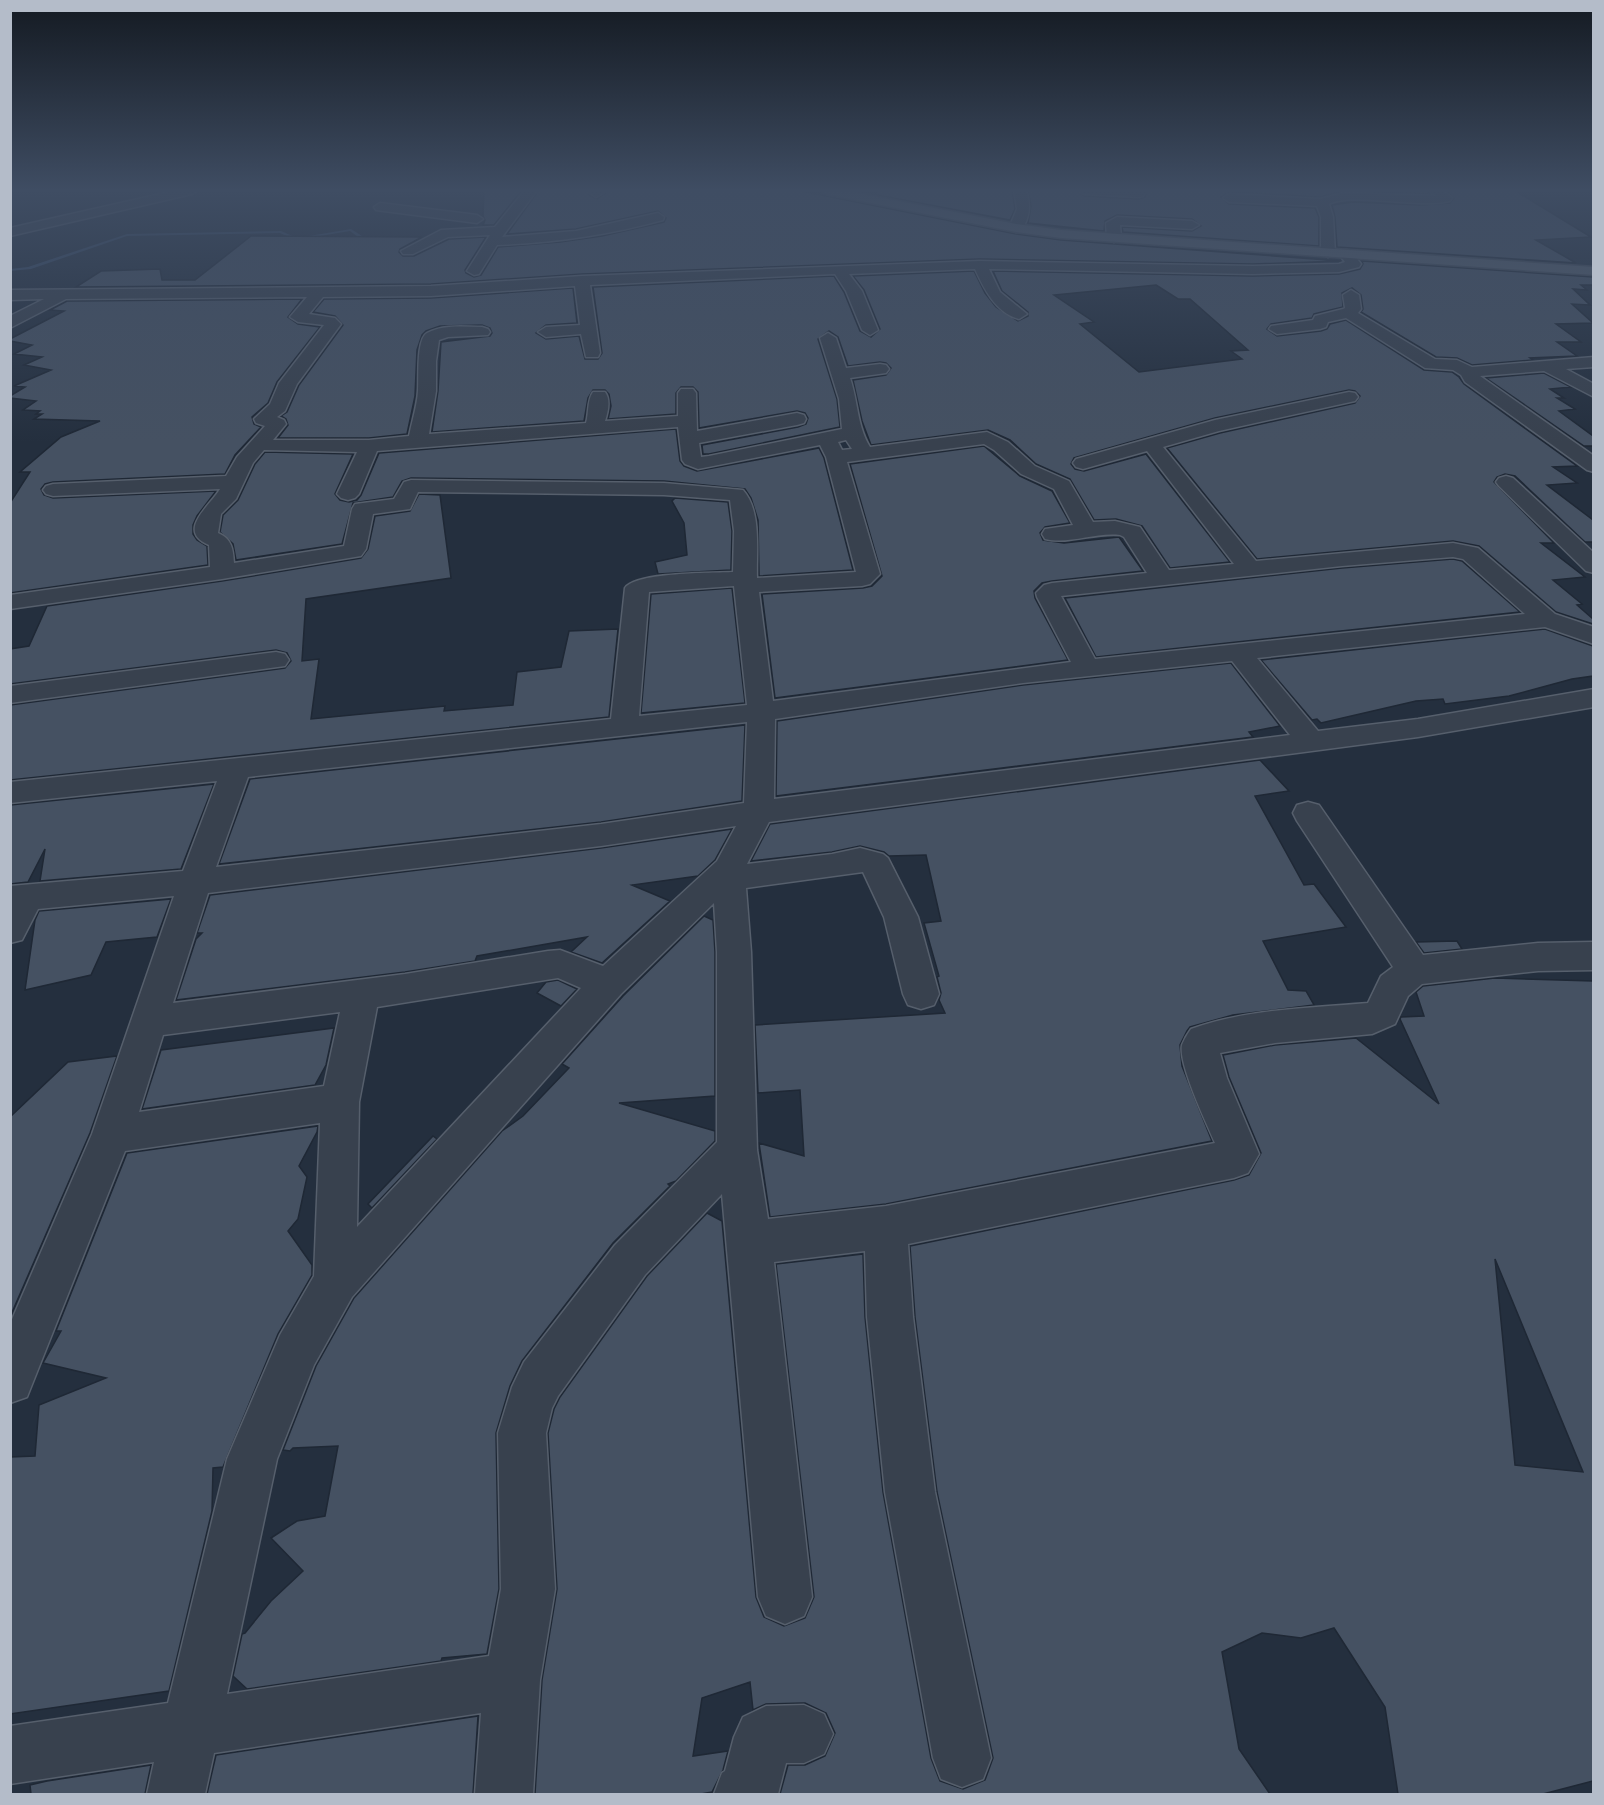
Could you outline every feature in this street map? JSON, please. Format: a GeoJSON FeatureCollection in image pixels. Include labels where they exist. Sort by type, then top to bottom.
{"type":"FeatureCollection","features":[{"type":"Feature","properties":{"kind":"street"},"geometry":{"type":"LineString","coordinates":[[10,295],[318,293],[481,288],[582,280],[603,274]]}},
{"type":"Feature","properties":{"kind":"street"},"geometry":{"type":"LineString","coordinates":[[764,274],[765,289]]}},
{"type":"Feature","properties":{"kind":"street"},"geometry":{"type":"LineString","coordinates":[[842,274],[854,291],[870,330]]}},
{"type":"Feature","properties":{"kind":"street"},"geometry":{"type":"LineString","coordinates":[[985,274],[994,294],[1018,314]]}},
{"type":"Feature","properties":{"kind":"street"},"geometry":{"type":"LineString","coordinates":[[1277,329],[1311,327],[1320,324],[1321,319],[1347,313],[1353,309],[1348,274]]}},
{"type":"Feature","properties":{"kind":"street"},"geometry":{"type":"LineString","coordinates":[[582,280],[592,353]]}},
{"type":"Feature","properties":{"kind":"street"},"geometry":{"type":"LineString","coordinates":[[418,441],[427,391],[427,361],[431,337],[476,321],[481,288]]}},
{"type":"Feature","properties":{"kind":"street"},"geometry":{"type":"LineString","coordinates":[[222,572],[222,550],[219,541],[207,536],[211,512],[225,500],[244,461],[277,424],[263,419],[278,407],[288,383],[331,329],[333,324],[329,321],[298,317],[318,293]]}},
{"type":"Feature","properties":{"kind":"street"},"geometry":{"type":"LineString","coordinates":[[10,323],[67,294]]}},
{"type":"Feature","properties":{"kind":"street"},"geometry":{"type":"LineString","coordinates":[[1347,313],[1431,364],[1457,365],[1469,372],[1593,362]]}},
{"type":"Feature","properties":{"kind":"street"},"geometry":{"type":"LineString","coordinates":[[546,332],[587,329]]}},
{"type":"Feature","properties":{"kind":"street"},"geometry":{"type":"LineString","coordinates":[[828,338],[848,399],[852,433],[864,453]]}},
{"type":"Feature","properties":{"kind":"street"},"geometry":{"type":"LineString","coordinates":[[1547,366],[1593,392]]}},
{"type":"Feature","properties":{"kind":"street"},"geometry":{"type":"LineString","coordinates":[[838,374],[880,369]]}},
{"type":"Feature","properties":{"kind":"street"},"geometry":{"type":"LineString","coordinates":[[1469,372],[1471,378],[1593,466]]}},
{"type":"Feature","properties":{"kind":"street"},"geometry":{"type":"LineString","coordinates":[[176,1794],[252,1459],[296,1351],[336,1281],[608,984],[728,874],[759,812],[761,712],[746,582],[745,531],[741,500],[732,476],[704,463],[695,462],[688,430],[687,393]]}},
{"type":"Feature","properties":{"kind":"street"},"geometry":{"type":"LineString","coordinates":[[594,427],[599,412],[599,396]]}},
{"type":"Feature","properties":{"kind":"street"},"geometry":{"type":"LineString","coordinates":[[1083,463],[1215,426],[1349,397]]}},
{"type":"Feature","properties":{"kind":"street"},"geometry":{"type":"LineString","coordinates":[[271,446],[369,447],[594,427],[688,430],[797,419]]}},
{"type":"Feature","properties":{"kind":"street"},"geometry":{"type":"LineString","coordinates":[[13,608],[353,551],[363,509],[402,504],[411,486],[664,489],[732,476],[831,448],[852,433]]}},
{"type":"Feature","properties":{"kind":"street"},"geometry":{"type":"LineString","coordinates":[[831,448],[864,453],[985,438],[1001,446],[1034,473],[1062,486],[1087,530]]}},
{"type":"Feature","properties":{"kind":"street"},"geometry":{"type":"LineString","coordinates":[[1150,444],[1250,569]]}},
{"type":"Feature","properties":{"kind":"street"},"geometry":{"type":"LineString","coordinates":[[348,494],[369,447]]}},
{"type":"Feature","properties":{"kind":"street"},"geometry":{"type":"LineString","coordinates":[[624,726],[637,588],[644,585],[862,579],[868,574],[831,448]]}},
{"type":"Feature","properties":{"kind":"street"},"geometry":{"type":"LineString","coordinates":[[53,490],[232,482]]}},
{"type":"Feature","properties":{"kind":"street"},"geometry":{"type":"LineString","coordinates":[[1506,482],[1593,566]]}},
{"type":"Feature","properties":{"kind":"street"},"geometry":{"type":"LineString","coordinates":[[1053,534],[1120,528],[1132,532],[1162,578]]}},
{"type":"Feature","properties":{"kind":"street"},"geometry":{"type":"LineString","coordinates":[[1087,668],[1049,597],[1049,591],[1342,559],[1463,550],[1470,553],[1546,619]]}},
{"type":"Feature","properties":{"kind":"street"},"geometry":{"type":"LineString","coordinates":[[10,793],[761,712],[1023,675],[1546,619],[1574,627],[1593,637]]}},
{"type":"Feature","properties":{"kind":"street"},"geometry":{"type":"LineString","coordinates":[[1239,653],[1311,742]]}},
{"type":"Feature","properties":{"kind":"street"},"geometry":{"type":"LineString","coordinates":[[10,695],[276,660]]}},
{"type":"Feature","properties":{"kind":"street"},"geometry":{"type":"LineString","coordinates":[[10,930],[19,899],[195,882],[601,835],[759,812],[1418,728],[1593,698]]}},
{"type":"Feature","properties":{"kind":"street"},"geometry":{"type":"LineString","coordinates":[[10,1380],[112,1134],[195,882],[237,767]]}},
{"type":"Feature","properties":{"kind":"street"},"geometry":{"type":"LineString","coordinates":[[1308,813],[1414,970]]}},
{"type":"Feature","properties":{"kind":"street"},"geometry":{"type":"LineString","coordinates":[[728,874],[832,866],[861,860],[872,862],[878,867],[901,917],[921,994]]}},
{"type":"Feature","properties":{"kind":"street"},"geometry":{"type":"LineString","coordinates":[[728,874],[734,951],[736,1150],[750,1243],[785,1597]]}},
{"type":"Feature","properties":{"kind":"street"},"geometry":{"type":"LineString","coordinates":[[750,1243],[886,1227],[1234,1159],[1239,1154],[1203,1063],[1201,1045],[1204,1040],[1221,1035],[1275,1027],[1372,1018],[1382,1013],[1394,986],[1414,970],[1538,957],[1593,956]]}},
{"type":"Feature","properties":{"kind":"street"},"geometry":{"type":"LineString","coordinates":[[151,1021],[362,995],[560,964],[608,984]]}},
{"type":"Feature","properties":{"kind":"street"},"geometry":{"type":"LineString","coordinates":[[336,1281],[335,1241],[340,1102],[362,995]]}},
{"type":"Feature","properties":{"kind":"street"},"geometry":{"type":"LineString","coordinates":[[112,1134],[340,1102]]}},
{"type":"Feature","properties":{"kind":"street"},"geometry":{"type":"LineString","coordinates":[[504,1794],[512,1680],[528,1589],[522,1433],[529,1404],[541,1379],[630,1260],[736,1150]]}},
{"type":"Feature","properties":{"kind":"street"},"geometry":{"type":"LineString","coordinates":[[886,1227],[890,1317],[910,1492],[962,1758]]}},
{"type":"Feature","properties":{"kind":"street"},"geometry":{"type":"LineString","coordinates":[[10,1755],[190,1730],[512,1680]]}},
{"type":"Feature","properties":{"kind":"street"},"geometry":{"type":"LineString","coordinates":[[743,1794],[750,1790],[763,1737],[804,1734]]}},
{"type":"Feature","properties":{"kind":"building"},"geometry":{"type":"Polygon","coordinates":[[[96,274],[161,274],[162,280],[195,280],[202,274],[468,274],[474,277],[481,275],[578,274],[431,284],[76,287],[96,274]]]}},
{"type":"Feature","properties":{"kind":"building"},"geometry":{"type":"Polygon","coordinates":[[[976,274],[985,293],[996,307],[1018,321],[1028,316],[1028,312],[1002,291],[994,274],[1553,274],[1593,277],[1593,285],[1581,285],[1587,290],[1573,289],[1590,305],[1572,304],[1593,323],[1556,324],[1581,342],[1557,342],[1577,356],[1530,358],[1533,360],[1472,365],[1457,358],[1436,357],[1361,312],[1363,309],[1361,295],[1352,288],[1342,293],[1343,307],[1314,314],[1312,318],[1271,324],[1267,329],[1277,336],[1321,331],[1327,329],[1330,324],[1346,320],[1424,370],[1452,372],[1464,384],[1577,466],[1553,467],[1577,483],[1547,485],[1593,520],[1593,542],[1585,542],[1515,476],[1505,474],[1497,477],[1494,482],[1554,543],[1541,543],[1585,577],[1553,580],[1582,604],[1577,605],[1593,619],[1593,624],[1556,612],[1479,546],[1453,541],[1257,559],[1167,448],[1220,433],[1355,403],[1360,396],[1355,391],[1349,390],[1215,418],[1074,458],[1071,464],[1075,469],[1084,471],[1146,454],[1230,562],[1170,568],[1142,526],[1116,519],[1094,520],[1070,479],[1036,464],[1010,440],[988,430],[871,445],[862,421],[853,380],[886,375],[891,368],[886,363],[880,362],[848,366],[838,337],[829,331],[818,339],[837,399],[840,427],[709,454],[703,454],[702,445],[798,427],[806,424],[808,418],[805,413],[797,411],[699,428],[698,392],[693,387],[681,387],[676,393],[676,414],[608,419],[611,406],[609,394],[605,390],[593,390],[588,398],[584,421],[432,432],[438,391],[441,342],[490,336],[492,333],[490,328],[482,325],[440,326],[422,335],[417,350],[415,396],[407,434],[369,438],[278,438],[288,425],[286,419],[281,416],[287,412],[299,385],[343,325],[335,316],[313,312],[324,299],[431,298],[573,288],[577,323],[546,325],[536,333],[546,339],[579,336],[585,359],[598,359],[602,353],[593,287],[834,276],[844,292],[860,331],[871,337],[880,329],[864,290],[853,276],[976,274]],[[1156,285],[1054,295],[1094,322],[1080,324],[1139,372],[1242,359],[1231,351],[1248,350],[1190,299],[1178,299],[1156,285]]]}},
{"type":"Feature","properties":{"kind":"building"},"geometry":{"type":"Polygon","coordinates":[[[302,299],[288,317],[298,324],[320,327],[277,382],[268,403],[252,417],[254,424],[261,427],[235,455],[225,474],[53,482],[45,484],[41,489],[44,495],[53,498],[216,491],[193,525],[193,534],[197,540],[207,546],[208,565],[10,593],[10,503],[30,472],[20,472],[61,437],[100,421],[34,419],[42,414],[36,414],[40,411],[23,410],[36,401],[10,398],[25,387],[14,386],[51,370],[24,365],[42,357],[14,354],[32,345],[10,341],[10,339],[64,311],[50,310],[67,301],[302,299]]]}},
{"type":"Feature","properties":{"kind":"building"},"geometry":{"type":"Polygon","coordinates":[[[1544,373],[1571,387],[1550,389],[1564,398],[1557,398],[1575,409],[1559,411],[1593,436],[1593,446],[1584,446],[1486,378],[1544,373]]]}},
{"type":"Feature","properties":{"kind":"building"},"geometry":{"type":"Polygon","coordinates":[[[676,429],[680,461],[684,466],[697,471],[819,448],[824,458],[853,570],[759,576],[758,520],[751,498],[745,489],[664,481],[411,478],[402,481],[393,497],[353,503],[342,544],[236,560],[233,544],[220,532],[223,515],[238,500],[255,464],[265,452],[353,454],[335,494],[340,500],[349,502],[357,500],[361,495],[379,453],[676,429]]]}},
{"type":"Feature","properties":{"kind":"building"},"geometry":{"type":"Polygon","coordinates":[[[984,446],[1020,476],[1052,491],[1070,523],[1045,527],[1040,533],[1043,540],[1064,543],[1119,537],[1143,571],[1052,581],[1042,583],[1034,591],[1035,598],[1068,660],[775,698],[762,594],[863,588],[872,586],[882,576],[850,464],[984,446]]]}},
{"type":"Feature","properties":{"kind":"building"},"geometry":{"type":"Polygon","coordinates":[[[419,494],[440,495],[451,578],[306,599],[302,661],[319,659],[311,719],[445,706],[444,711],[513,705],[517,672],[561,667],[569,631],[618,629],[609,717],[10,780],[10,705],[285,668],[291,661],[287,653],[276,650],[10,684],[10,649],[29,646],[47,606],[361,558],[368,549],[375,516],[410,511],[419,494]]]}},
{"type":"Feature","properties":{"kind":"building"},"geometry":{"type":"Polygon","coordinates":[[[675,498],[728,502],[732,531],[731,570],[658,574],[655,562],[687,555],[684,523],[672,501],[675,498]]]}},
{"type":"Feature","properties":{"kind":"building"},"geometry":{"type":"Polygon","coordinates":[[[1453,559],[1462,561],[1520,612],[1096,657],[1065,598],[1342,568],[1453,559]]]}},
{"type":"Feature","properties":{"kind":"building"},"geometry":{"type":"Polygon","coordinates":[[[732,588],[745,703],[641,713],[651,594],[732,588]]]}},
{"type":"Feature","properties":{"kind":"building"},"geometry":{"type":"Polygon","coordinates":[[[1545,629],[1593,646],[1593,676],[1572,679],[1509,696],[1445,704],[1443,699],[1416,701],[1321,723],[1317,719],[1312,720],[1261,660],[1545,629]]]}},
{"type":"Feature","properties":{"kind":"building"},"geometry":{"type":"Polygon","coordinates":[[[1231,663],[1280,726],[1249,732],[1253,737],[776,796],[777,721],[1023,685],[1231,663]]]}},
{"type":"Feature","properties":{"kind":"building"},"geometry":{"type":"Polygon","coordinates":[[[745,725],[742,801],[601,822],[219,864],[250,779],[745,725]]]}},
{"type":"Feature","properties":{"kind":"building"},"geometry":{"type":"Polygon","coordinates":[[[1260,760],[1289,791],[1255,796],[1304,885],[1314,884],[1346,927],[1263,941],[1288,990],[1306,991],[1314,1005],[1233,1015],[1190,1027],[1187,1031],[1180,1045],[1182,1066],[1212,1141],[886,1204],[770,1217],[759,1143],[804,1156],[800,1090],[758,1093],[755,1025],[945,1013],[939,1000],[941,993],[937,977],[939,976],[924,923],[941,921],[926,855],[889,856],[884,852],[860,846],[832,852],[751,861],[770,824],[1260,760]]]}},
{"type":"Feature","properties":{"kind":"building"},"geometry":{"type":"Polygon","coordinates":[[[214,784],[181,869],[40,881],[45,849],[28,882],[10,884],[10,805],[214,784]]]}},
{"type":"Feature","properties":{"kind":"building"},"geometry":{"type":"Polygon","coordinates":[[[732,829],[715,860],[698,876],[632,885],[670,901],[602,963],[571,952],[587,937],[477,956],[475,961],[405,972],[176,1000],[196,939],[202,933],[197,933],[210,895],[601,848],[732,829]]]}},
{"type":"Feature","properties":{"kind":"building"},"geometry":{"type":"Polygon","coordinates":[[[171,899],[157,937],[106,942],[91,975],[25,990],[35,920],[39,911],[171,899]]]}},
{"type":"Feature","properties":{"kind":"building"},"geometry":{"type":"Polygon","coordinates":[[[704,916],[713,920],[715,952],[715,1096],[619,1103],[715,1131],[715,1141],[676,1181],[668,1184],[670,1186],[613,1243],[522,1361],[510,1386],[496,1433],[499,1589],[487,1654],[442,1658],[441,1661],[247,1689],[233,1676],[242,1634],[271,1601],[303,1571],[271,1538],[297,1521],[325,1516],[338,1446],[283,1450],[316,1366],[354,1298],[502,1131],[523,1116],[569,1068],[562,1064],[623,996],[704,916]]]}},
{"type":"Feature","properties":{"kind":"building"},"geometry":{"type":"Polygon","coordinates":[[[1457,941],[1462,949],[1424,953],[1416,942],[1457,941]]]}},
{"type":"Feature","properties":{"kind":"building"},"geometry":{"type":"Polygon","coordinates":[[[1495,978],[1593,981],[1593,1781],[1543,1794],[1398,1794],[1385,1707],[1334,1628],[1301,1638],[1262,1633],[1222,1652],[1239,1749],[1270,1794],[780,1794],[788,1765],[805,1765],[825,1756],[835,1733],[826,1713],[805,1703],[766,1704],[753,1710],[750,1682],[702,1698],[693,1756],[728,1751],[723,1770],[712,1792],[701,1794],[535,1794],[542,1680],[557,1589],[548,1433],[554,1409],[560,1397],[647,1276],[707,1213],[722,1221],[756,1597],[764,1617],[784,1626],[805,1618],[814,1597],[776,1264],[863,1254],[865,1317],[883,1492],[931,1758],[940,1781],[963,1789],[985,1780],[993,1758],[937,1492],[915,1317],[910,1246],[1234,1180],[1249,1175],[1261,1153],[1229,1077],[1223,1055],[1275,1045],[1356,1038],[1439,1104],[1400,1019],[1401,1017],[1424,1016],[1416,992],[1423,986],[1495,978]],[[1495,1259],[1515,1465],[1583,1472],[1495,1259]]]}},
{"type":"Feature","properties":{"kind":"building"},"geometry":{"type":"Polygon","coordinates":[[[558,980],[577,989],[561,1006],[537,993],[546,982],[558,980]]]}},
{"type":"Feature","properties":{"kind":"building"},"geometry":{"type":"Polygon","coordinates":[[[334,1028],[326,1065],[315,1085],[142,1109],[161,1050],[334,1028]]]}},
{"type":"Feature","properties":{"kind":"building"},"geometry":{"type":"Polygon","coordinates":[[[117,1056],[90,1133],[10,1317],[10,1117],[68,1062],[117,1056]]]}},
{"type":"Feature","properties":{"kind":"building"},"geometry":{"type":"Polygon","coordinates":[[[318,1126],[299,1166],[307,1177],[298,1219],[288,1231],[312,1265],[312,1275],[278,1334],[223,1467],[213,1468],[212,1511],[169,1691],[10,1714],[10,1457],[35,1456],[39,1405],[106,1378],[43,1363],[61,1331],[56,1331],[127,1153],[318,1126]]]}},
{"type":"Feature","properties":{"kind":"building"},"geometry":{"type":"Polygon","coordinates":[[[433,1136],[437,1139],[372,1208],[368,1204],[433,1136]]]}},
{"type":"Feature","properties":{"kind":"building"},"geometry":{"type":"Polygon","coordinates":[[[478,1716],[473,1794],[207,1794],[216,1755],[478,1716]]]}},
{"type":"Feature","properties":{"kind":"building"},"geometry":{"type":"Polygon","coordinates":[[[151,1765],[145,1794],[31,1794],[30,1785],[151,1765]]]}}]}
